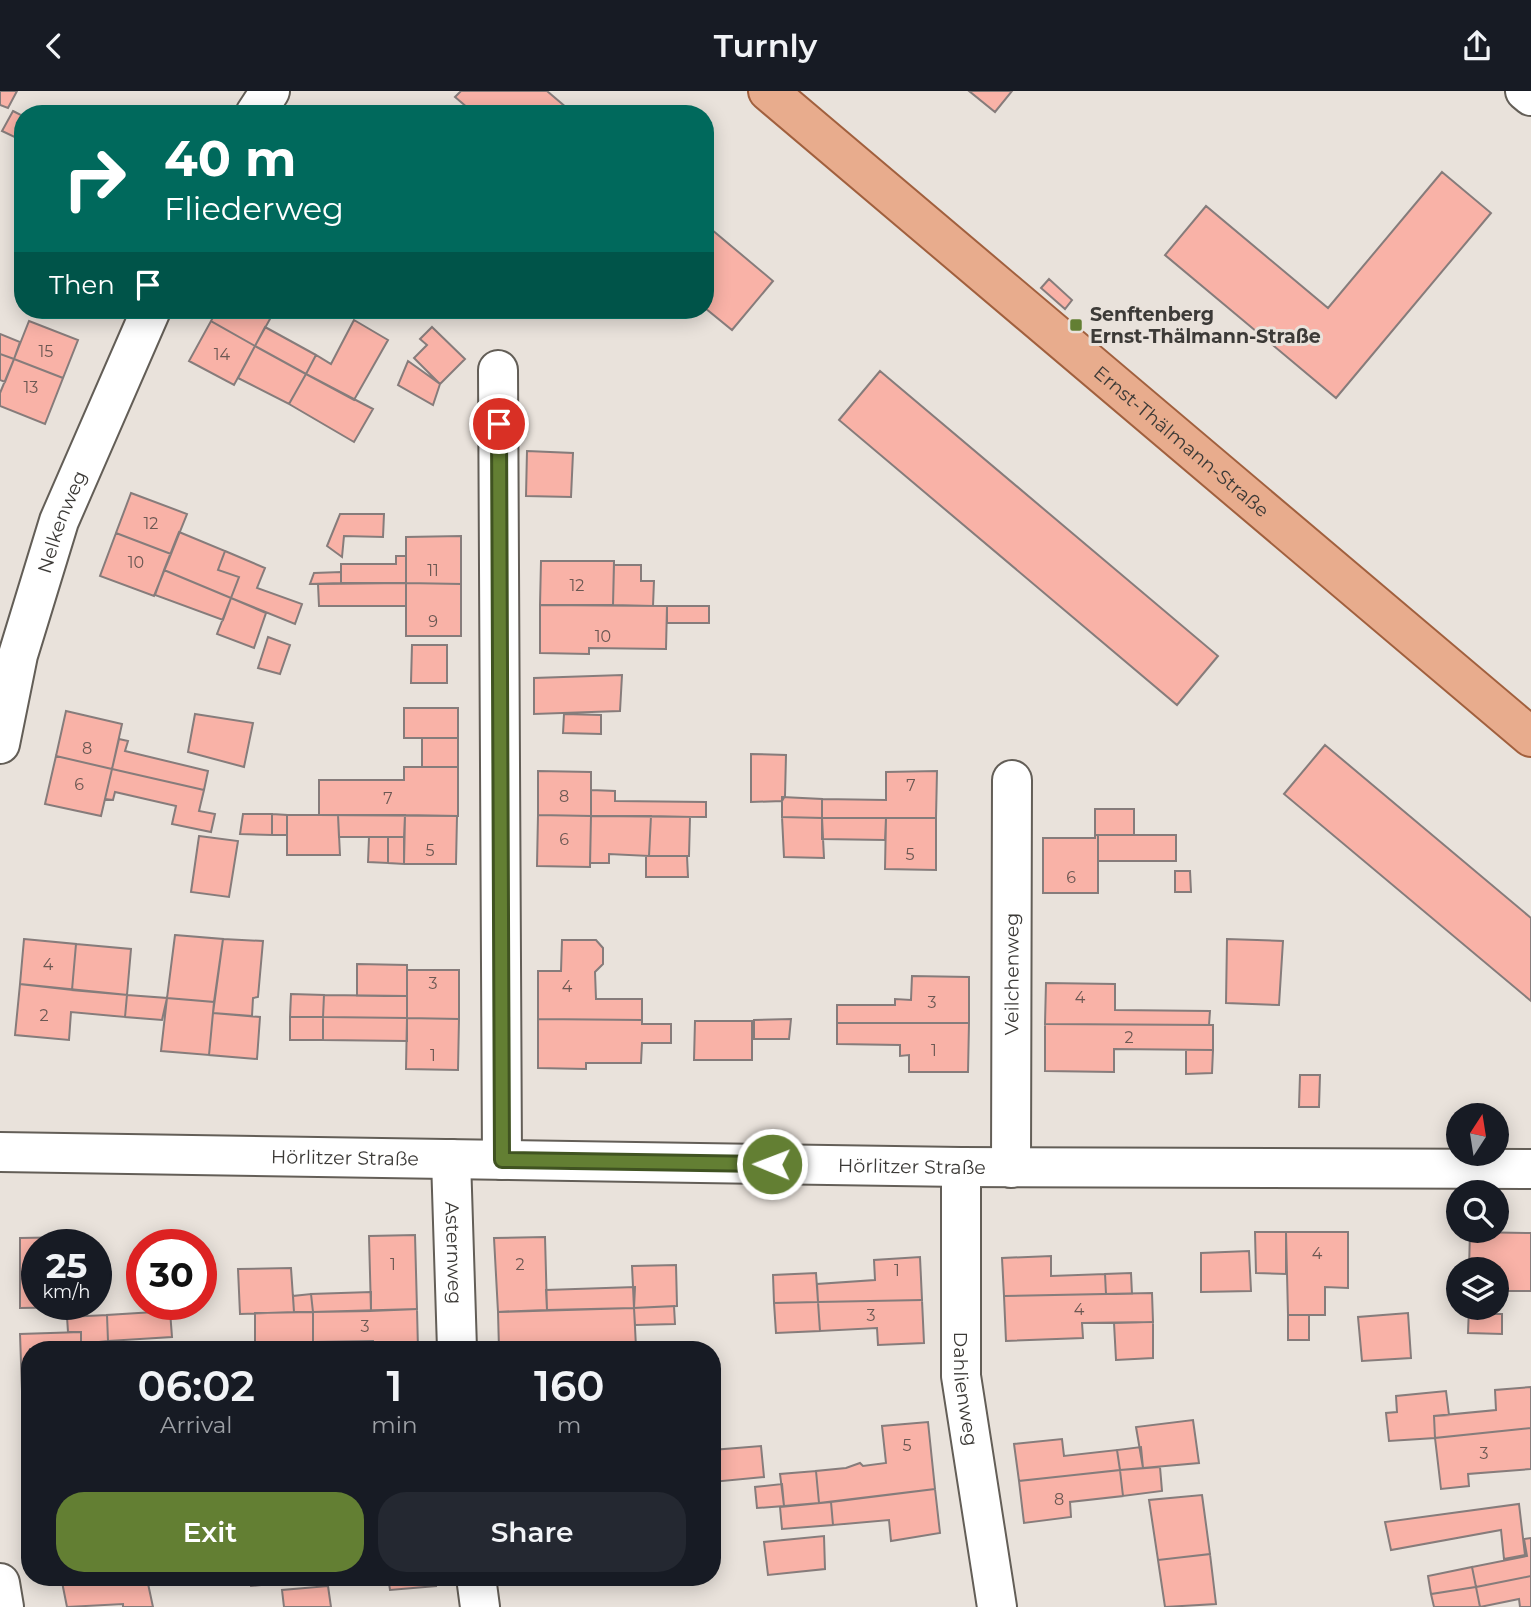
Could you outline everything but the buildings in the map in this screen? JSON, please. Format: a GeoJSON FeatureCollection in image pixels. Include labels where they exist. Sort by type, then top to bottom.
{"type":"FeatureCollection","features":[{"type":"Feature","properties":{"kind":"main road","name":"Ernst-Thälmann-Straße"},"geometry":{"type":"LineString","coordinates":[[768,91],[1531,737]]}},
{"type":"Feature","properties":{"kind":"street"},"geometry":{"type":"LineString","coordinates":[[1525,91],[1531,96]]}},
{"type":"Feature","properties":{"kind":"street","name":"Nelkenweg"},"geometry":{"type":"LineString","coordinates":[[0,744],[18,655],[59,521],[147,319]]}},
{"type":"Feature","properties":{"kind":"street"},"geometry":{"type":"LineString","coordinates":[[498,370],[502,1160]]}},
{"type":"Feature","properties":{"kind":"street","name":"Veilchenweg"},"geometry":{"type":"LineString","coordinates":[[1011,1168],[1012,780]]}},
{"type":"Feature","properties":{"kind":"street","name":"Hörlitzer Straße"},"geometry":{"type":"LineString","coordinates":[[0,1152],[1011,1168],[1531,1169]]}},
{"type":"Feature","properties":{"kind":"street","name":"Asternweg"},"geometry":{"type":"LineString","coordinates":[[451,1159],[457,1341]]}},
{"type":"Feature","properties":{"kind":"street","name":"Dahlienweg"},"geometry":{"type":"LineString","coordinates":[[961,1167],[961,1376],[997,1607]]}},
{"type":"Feature","properties":{"kind":"street"},"geometry":{"type":"LineString","coordinates":[[0,1583],[4,1607]]}},
{"type":"Feature","properties":{"kind":"street"},"geometry":{"type":"LineString","coordinates":[[477,1586],[480,1607]]}},
{"type":"Feature","properties":{"kind":"place","name":"Senftenberg Ernst-Thälmann-Straße"},"geometry":{"type":"Point","coordinates":[1076,325]}},
{"type":"Feature","properties":{"kind":"route"},"geometry":{"type":"LineString","coordinates":[[499,424],[502,1160],[772,1164]]}}]}
